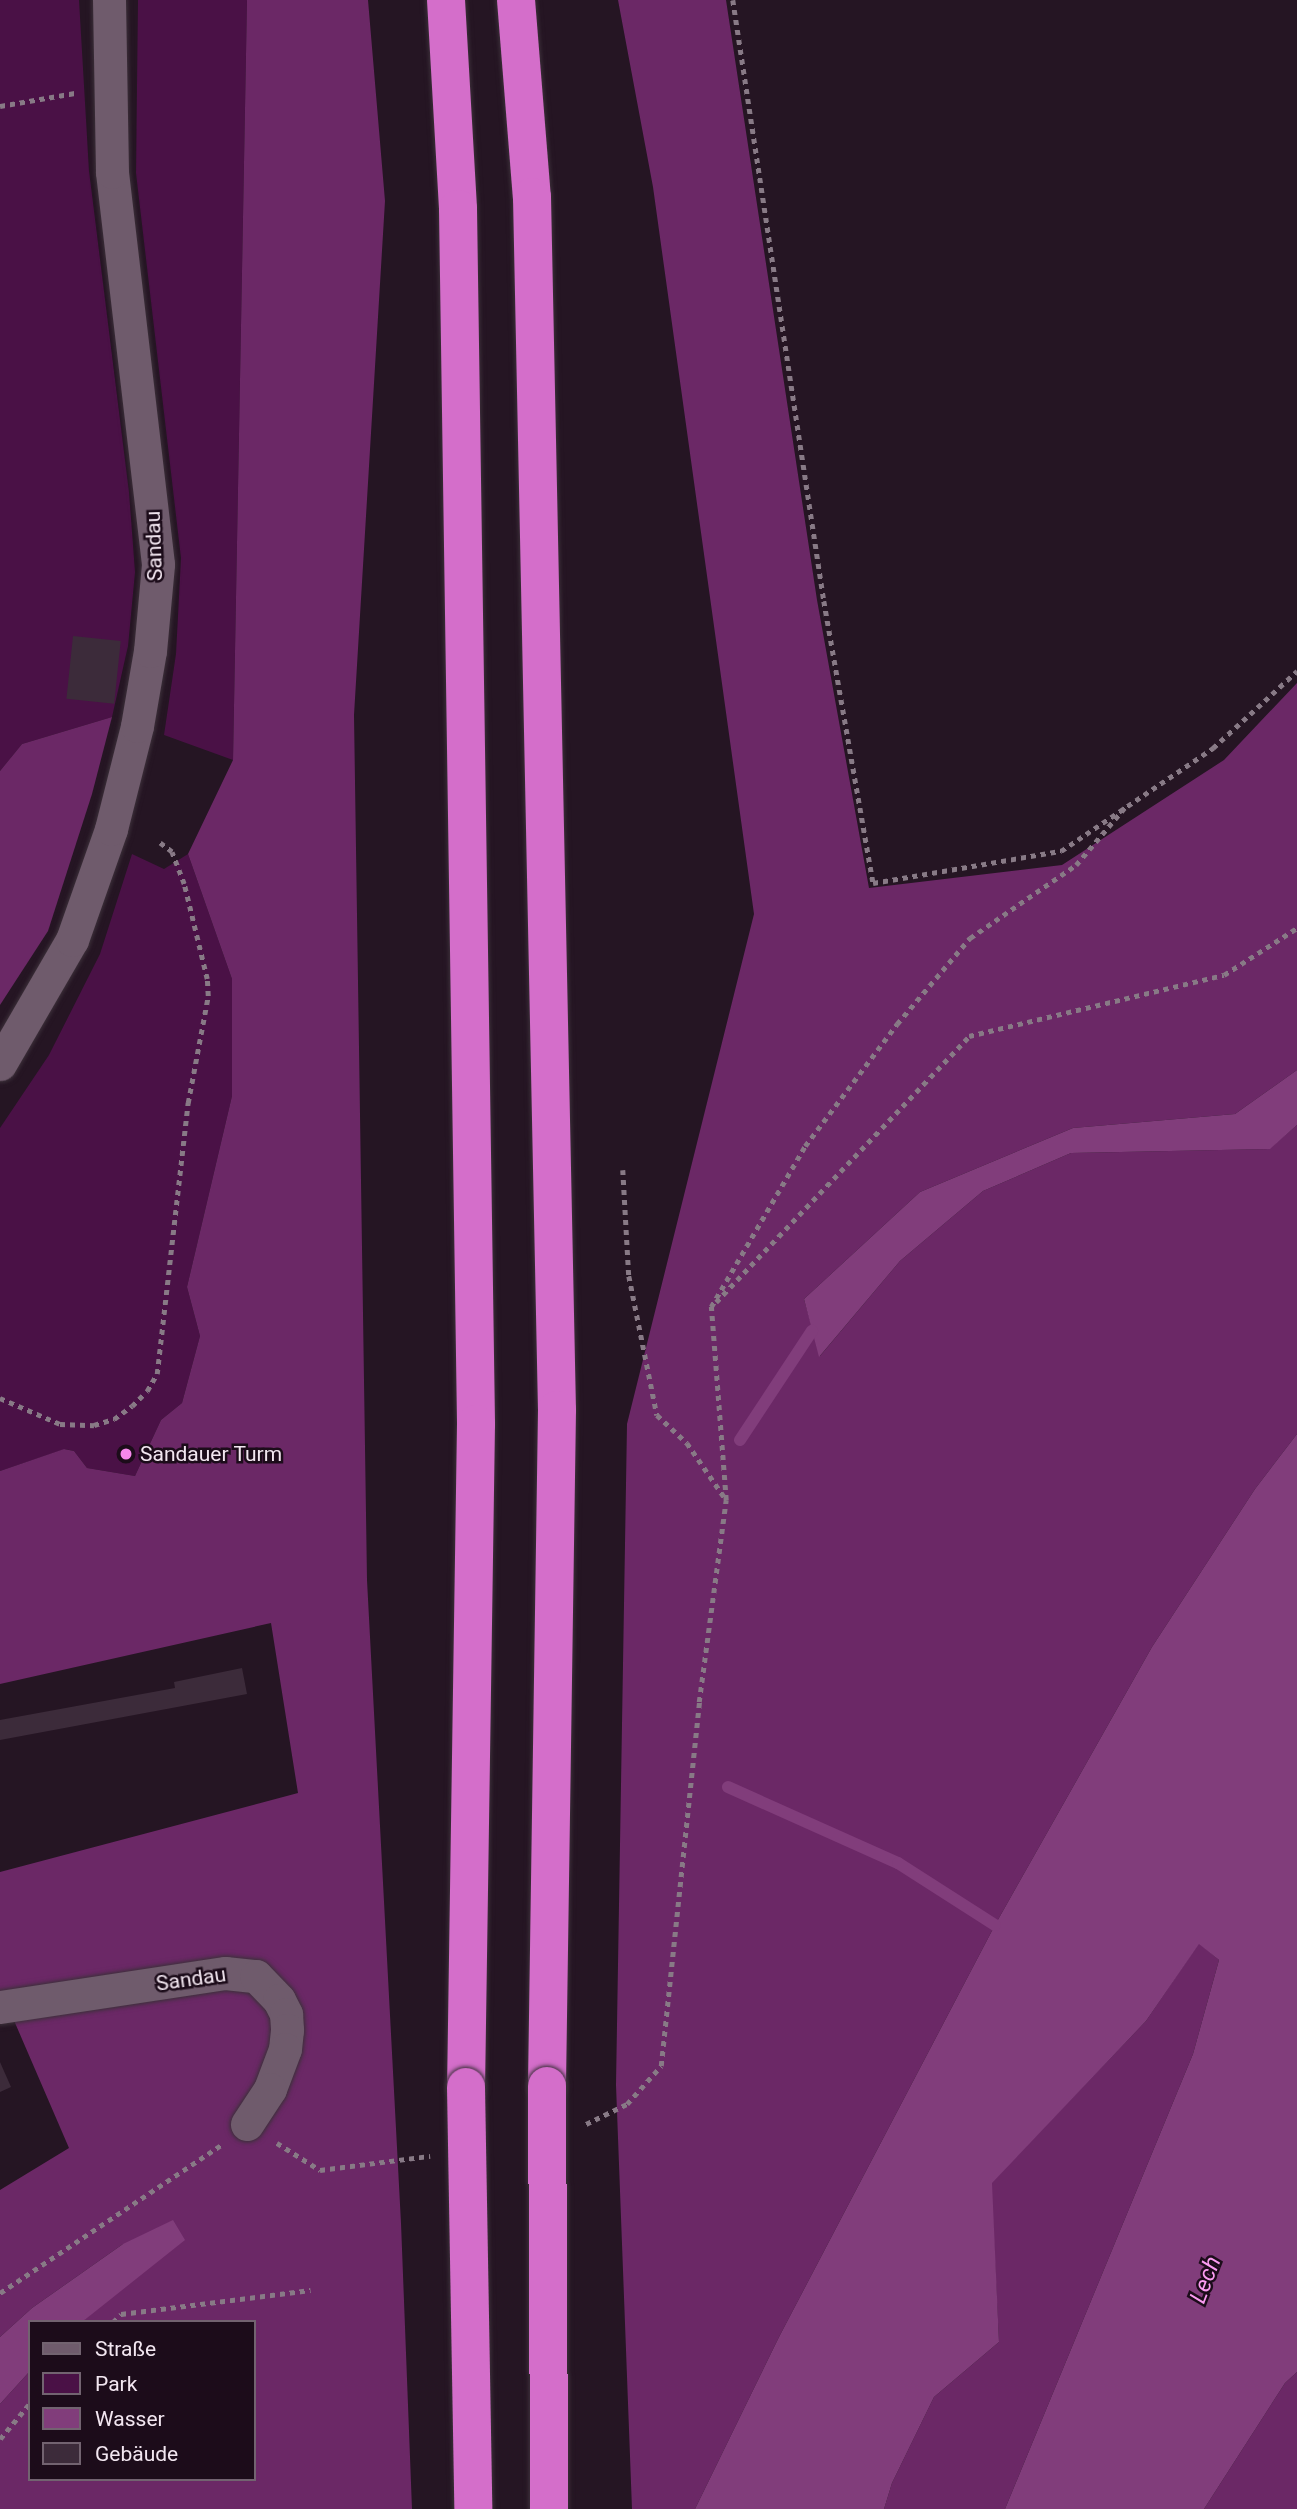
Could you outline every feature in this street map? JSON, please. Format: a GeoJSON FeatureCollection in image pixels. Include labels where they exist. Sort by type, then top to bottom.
{"type":"FeatureCollection","features":[{"type":"Feature","properties":{"kind":"highway"},"geometry":{"type":"LineString","coordinates":[[446,0],[458,209],[477,1424],[466,2087],[473,2509]]}},
{"type":"Feature","properties":{"kind":"highway"},"geometry":{"type":"LineString","coordinates":[[516,0],[532,197],[557,1396],[547,2087],[549,2509]]}},
{"type":"Feature","properties":{"kind":"street","name":"Sandau"},"geometry":{"type":"LineString","coordinates":[[0,1064],[72,940],[111,830],[137,726],[150,651],[158,564],[112,172],[109,0]]}},
{"type":"Feature","properties":{"kind":"street","name":"Sandau"},"geometry":{"type":"LineString","coordinates":[[0,2007],[225,1973],[256,1976],[279,2000],[286,2014],[287,2030],[285,2049],[270,2089],[247,2124]]}},
{"type":"Feature","properties":{"kind":"path"},"geometry":{"type":"LineString","coordinates":[[733,0],[824,601],[873,883],[1060,851],[1213,748],[1297,671]]}},
{"type":"Feature","properties":{"kind":"path"},"geometry":{"type":"LineString","coordinates":[[0,106],[110,88]]}},
{"type":"Feature","properties":{"kind":"path"},"geometry":{"type":"LineString","coordinates":[[580,2125],[593,2123],[627,2104],[660,2066],[699,1702],[726,1500],[710,1307],[805,1146],[897,1024],[970,937],[1076,865],[1126,806]]}},
{"type":"Feature","properties":{"kind":"path"},"geometry":{"type":"LineString","coordinates":[[0,1398],[60,1424],[94,1425],[114,1419],[147,1391],[157,1374],[188,1103],[208,996],[207,979],[184,884],[172,852],[160,843]]}},
{"type":"Feature","properties":{"kind":"path"},"geometry":{"type":"LineString","coordinates":[[710,1307],[969,1036],[1224,975],[1297,928]]}},
{"type":"Feature","properties":{"kind":"path"},"geometry":{"type":"LineString","coordinates":[[622,1170],[629,1276],[657,1415],[687,1443],[726,1500]]}},
{"type":"Feature","properties":{"kind":"path"},"geometry":{"type":"LineString","coordinates":[[0,2293],[230,2140],[247,2124],[320,2170],[395,2163],[434,2155]]}},
{"type":"Feature","properties":{"kind":"path"},"geometry":{"type":"LineString","coordinates":[[115,2320],[121,2314],[310,2290]]}},
{"type":"Feature","properties":{"kind":"path"},"geometry":{"type":"LineString","coordinates":[[0,2439],[28,2405]]}},
{"type":"Feature","properties":{"kind":"green space"},"geometry":{"type":"Polygon","coordinates":[[[0,0],[79,0],[89,171],[129,492],[135,572],[128,646],[112,717],[22,744],[0,771],[0,0]]]}},
{"type":"Feature","properties":{"kind":"green space"},"geometry":{"type":"Polygon","coordinates":[[[138,0],[247,0],[233,760],[164,735],[176,654],[181,558],[136,173],[138,0]]]}},
{"type":"Feature","properties":{"kind":"green space"},"geometry":{"type":"Polygon","coordinates":[[[132,854],[164,869],[188,854],[232,979],[232,1096],[187,1287],[200,1336],[182,1403],[161,1420],[135,1476],[87,1468],[74,1451],[65,1449],[0,1471],[0,1128],[49,1055],[100,954],[132,854]]]}},
{"type":"Feature","properties":{"kind":"shaded area"},"geometry":{"type":"Polygon","coordinates":[[[247,0],[368,0],[385,201],[354,715],[367,1580],[401,2223],[412,2509],[0,2509],[0,2404],[28,2373],[28,2481],[256,2481],[256,2320],[84,2320],[97,2308],[123,2244],[32,2308],[0,2337],[0,2190],[69,2148],[3,1995],[0,1995],[0,1872],[298,1793],[271,1623],[0,1684],[0,1471],[64,1449],[74,1451],[87,1468],[135,1476],[161,1420],[182,1403],[200,1336],[187,1287],[232,1096],[232,979],[188,854],[233,760],[247,0]]]}},
{"type":"Feature","properties":{"kind":"shaded area"},"geometry":{"type":"Polygon","coordinates":[[[618,0],[726,0],[817,600],[869,888],[1062,865],[1224,760],[1297,683],[1297,1070],[1235,1114],[1073,1128],[920,1192],[804,1299],[820,1356],[900,1261],[983,1191],[1071,1153],[1269,1149],[1297,1125],[1297,1434],[1255,1489],[1152,1647],[995,1925],[779,2337],[695,2509],[632,2509],[616,2085],[627,1424],[754,914],[653,187],[618,0]]]}},
{"type":"Feature","properties":{"kind":"shaded area"},"geometry":{"type":"Polygon","coordinates":[[[112,717],[92,794],[48,931],[0,1005],[0,771],[22,744],[112,717]]]}},
{"type":"Feature","properties":{"kind":"shaded area"},"geometry":{"type":"Polygon","coordinates":[[[1199,1943],[1219,1960],[1193,2054],[1005,2509],[884,2509],[892,2483],[934,2397],[999,2342],[991,2183],[1146,2021],[1199,1943]]]}},
{"type":"Feature","properties":{"kind":"shaded area"},"geometry":{"type":"Polygon","coordinates":[[[1297,2372],[1297,2509],[1204,2509],[1285,2383],[1297,2372]]]}},
{"type":"Feature","properties":{"kind":"water"},"geometry":{"type":"Polygon","coordinates":[[[1297,1070],[1297,1125],[1270,1149],[1071,1153],[983,1191],[900,1261],[819,1357],[804,1299],[920,1192],[1073,1128],[1235,1114],[1297,1070]]]}},
{"type":"Feature","properties":{"kind":"water","name":"Lech"},"geometry":{"type":"Polygon","coordinates":[[[1297,1434],[1297,2372],[1285,2383],[1204,2509],[1005,2509],[1193,2054],[1219,1960],[1199,1944],[1146,2021],[992,2183],[999,2342],[934,2397],[892,2483],[884,2509],[695,2509],[779,2337],[995,1925],[1152,1647],[1255,1489],[1297,1434]]]}},
{"type":"Feature","properties":{"kind":"water"},"geometry":{"type":"Polygon","coordinates":[[[173,2220],[185,2240],[85,2320],[28,2320],[28,2373],[0,2404],[0,2337],[32,2308],[123,2244],[173,2220]]]}},
{"type":"Feature","properties":{"kind":"building"},"geometry":{"type":"Polygon","coordinates":[[[73,636],[121,641],[114,704],[66,699],[73,636]]]}},
{"type":"Feature","properties":{"kind":"building","name":"Sandauer Turm"},"geometry":{"type":"Polygon","coordinates":[[[126,1445],[135,1454],[126,1463],[117,1454],[126,1445]]]}},
{"type":"Feature","properties":{"kind":"building"},"geometry":{"type":"Polygon","coordinates":[[[242,1668],[247,1694],[0,1740],[0,1720],[175,1688],[174,1682],[242,1668]]]}},
{"type":"Feature","properties":{"kind":"building"},"geometry":{"type":"Polygon","coordinates":[[[0,2062],[11,2087],[0,2092],[0,2062]]]}},
{"type":"Feature","properties":{"kind":"waterway"},"geometry":{"type":"LineString","coordinates":[[740,1440],[812,1331]]}},
{"type":"Feature","properties":{"kind":"waterway"},"geometry":{"type":"LineString","coordinates":[[728,1787],[898,1863],[995,1925]]}},
{"type":"Feature","properties":{"kind":"place","name":"Sandauer Turm"},"geometry":{"type":"Point","coordinates":[126,1454]}}]}
